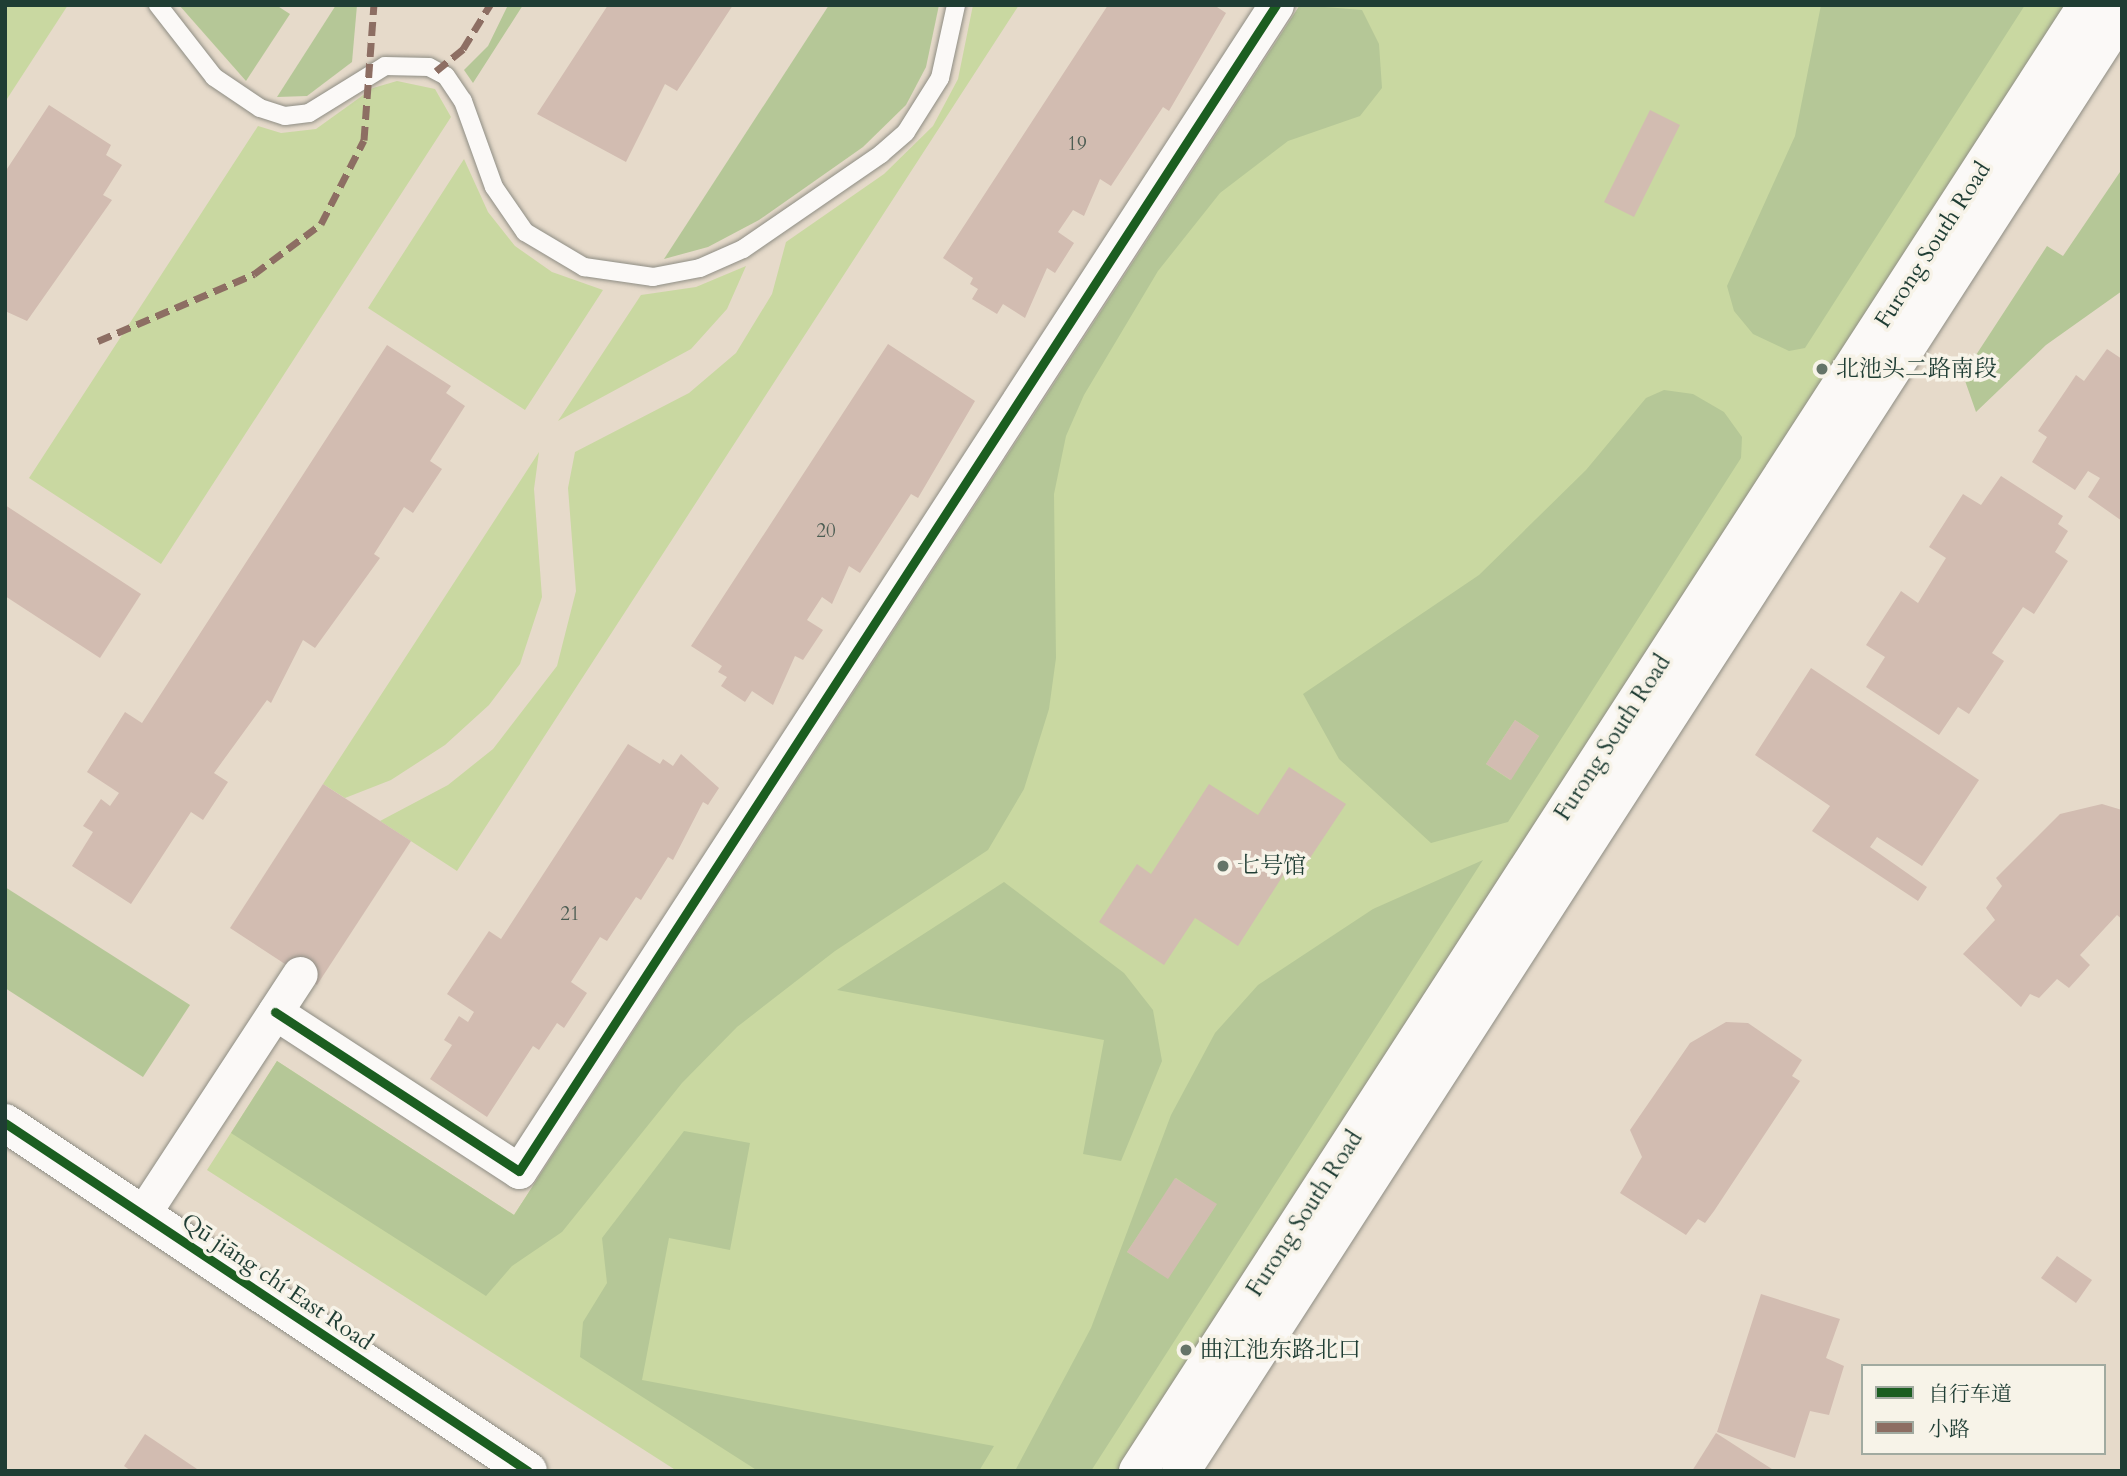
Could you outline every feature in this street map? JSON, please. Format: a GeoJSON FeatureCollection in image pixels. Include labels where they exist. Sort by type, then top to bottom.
{"type":"FeatureCollection","features":[{"type":"Feature","properties":{"kind":"main road","name":"Furong South Road"},"geometry":{"type":"LineString","coordinates":[[1138,1471],[2087,5]]}},
{"type":"Feature","properties":{"kind":"main road","name":"Furong South Road"},"geometry":{"type":"LineString","coordinates":[[1181,1471],[2122,13]]}},
{"type":"Feature","properties":{"kind":"main road","name":"Qū jiāng chí East Road"},"geometry":{"type":"LineString","coordinates":[[5,1123],[528,1471]]}},
{"type":"Feature","properties":{"kind":"street"},"geometry":{"type":"LineString","coordinates":[[275,1012],[519,1171],[1276,5]]}},
{"type":"Feature","properties":{"kind":"street"},"geometry":{"type":"LineString","coordinates":[[142,1215],[300,974]]}},
{"type":"Feature","properties":{"kind":"lane"},"geometry":{"type":"LineString","coordinates":[[158,5],[214,77],[260,108],[285,116],[309,113],[385,66],[429,67],[446,76],[463,101],[494,187],[525,232],[584,267],[653,277],[699,268],[743,248],[881,154],[919,114],[940,78],[956,5]]}},
{"type":"Feature","properties":{"kind":"green space"},"geometry":{"type":"Polygon","coordinates":[[[5,5],[68,5],[5,102],[5,5]]]}},
{"type":"Feature","properties":{"kind":"green space"},"geometry":{"type":"Polygon","coordinates":[[[179,5],[276,5],[290,14],[246,81],[179,5]]]}},
{"type":"Feature","properties":{"kind":"green space"},"geometry":{"type":"Polygon","coordinates":[[[336,5],[357,5],[352,62],[307,96],[277,97],[336,5]]]}},
{"type":"Feature","properties":{"kind":"green space"},"geometry":{"type":"Polygon","coordinates":[[[508,5],[523,5],[473,83],[464,70],[488,46],[508,5]]]}},
{"type":"Feature","properties":{"kind":"green space"},"geometry":{"type":"Polygon","coordinates":[[[829,5],[939,5],[926,67],[906,105],[863,147],[759,220],[708,247],[664,259],[829,5]]]}},
{"type":"Feature","properties":{"kind":"green space"},"geometry":{"type":"Polygon","coordinates":[[[973,5],[1019,5],[457,871],[380,821],[448,785],[493,749],[557,666],[576,591],[568,488],[575,452],[689,393],[736,353],[772,294],[786,242],[884,174],[933,126],[958,79],[973,5]]]}},
{"type":"Feature","properties":{"kind":"green space"},"geometry":{"type":"Polygon","coordinates":[[[1300,5],[2066,5],[1125,1471],[677,1471],[207,1170],[277,1061],[514,1215],[1300,5]]]}},
{"type":"Feature","properties":{"kind":"green space"},"geometry":{"type":"Polygon","coordinates":[[[1300,5],[1362,10],[1379,44],[1382,88],[1360,116],[1288,141],[1220,193],[1158,271],[1084,395],[1066,436],[1054,494],[1056,658],[1049,709],[1024,789],[988,850],[835,951],[737,1027],[682,1083],[562,1232],[512,1266],[486,1296],[231,1133],[277,1061],[514,1215],[1300,5]]]}},
{"type":"Feature","properties":{"kind":"green space"},"geometry":{"type":"Polygon","coordinates":[[[1821,5],[2025,5],[1805,348],[1789,351],[1753,334],[1734,311],[1727,286],[1795,136],[1821,5]]]}},
{"type":"Feature","properties":{"kind":"green space"},"geometry":{"type":"Polygon","coordinates":[[[397,81],[435,89],[451,117],[161,564],[29,478],[258,126],[281,133],[316,129],[373,88],[397,81]]]}},
{"type":"Feature","properties":{"kind":"green space"},"geometry":{"type":"Polygon","coordinates":[[[464,159],[488,212],[515,246],[552,272],[603,290],[525,410],[368,308],[464,159]]]}},
{"type":"Feature","properties":{"kind":"green space"},"geometry":{"type":"Polygon","coordinates":[[[2122,169],[2122,291],[2046,345],[1976,412],[1963,375],[2047,246],[2063,256],[2122,169]]]}},
{"type":"Feature","properties":{"kind":"green space"},"geometry":{"type":"Polygon","coordinates":[[[746,266],[727,309],[691,349],[558,421],[641,295],[696,287],[746,266]]]}},
{"type":"Feature","properties":{"kind":"green space"},"geometry":{"type":"Polygon","coordinates":[[[1664,390],[1693,394],[1724,412],[1742,437],[1741,458],[1508,822],[1431,843],[1339,759],[1303,694],[1479,575],[1586,470],[1646,398],[1664,390]],[[1515,720],[1486,764],[1510,780],[1539,736],[1515,720]]]}},
{"type":"Feature","properties":{"kind":"green space"},"geometry":{"type":"Polygon","coordinates":[[[539,452],[534,489],[542,597],[520,664],[489,705],[445,745],[391,780],[345,798],[323,784],[539,452]]]}},
{"type":"Feature","properties":{"kind":"green space"},"geometry":{"type":"Polygon","coordinates":[[[1483,860],[1091,1471],[1015,1471],[1091,1328],[1171,1115],[1215,1033],[1258,985],[1373,909],[1483,860]],[[1176,1178],[1127,1252],[1168,1278],[1216,1205],[1176,1178]]]}},
{"type":"Feature","properties":{"kind":"green space"},"geometry":{"type":"Polygon","coordinates":[[[1004,882],[1124,973],[1153,1010],[1162,1061],[1121,1161],[1083,1154],[1104,1040],[837,990],[1004,882]]]}},
{"type":"Feature","properties":{"kind":"green space"},"geometry":{"type":"Polygon","coordinates":[[[5,887],[190,1005],[143,1077],[5,988],[5,887]]]}},
{"type":"Feature","properties":{"kind":"green space"},"geometry":{"type":"Polygon","coordinates":[[[684,1131],[750,1143],[730,1250],[669,1238],[642,1380],[994,1446],[979,1471],[758,1471],[580,1357],[583,1322],[607,1283],[602,1238],[684,1131]]]}},
{"type":"Feature","properties":{"kind":"building"},"geometry":{"type":"Polygon","coordinates":[[[608,5],[733,5],[677,91],[665,84],[626,162],[537,114],[608,5]]]}},
{"type":"Feature","properties":{"kind":"building"},"geometry":{"type":"Polygon","coordinates":[[[1108,5],[1214,5],[1226,13],[1169,111],[1163,107],[1111,186],[1100,179],[1084,216],[1073,210],[1058,232],[1074,243],[1055,273],[1047,268],[1025,318],[1003,304],[997,314],[972,299],[978,289],[970,284],[973,278],[943,258],[1108,5]]]}},
{"type":"Feature","properties":{"kind":"building"},"geometry":{"type":"Polygon","coordinates":[[[49,105],[111,145],[106,155],[122,165],[103,195],[112,200],[27,321],[5,311],[5,172],[49,105]]]}},
{"type":"Feature","properties":{"kind":"building"},"geometry":{"type":"Polygon","coordinates":[[[1650,110],[1680,125],[1634,217],[1604,202],[1650,110]]]}},
{"type":"Feature","properties":{"kind":"building"},"geometry":{"type":"Polygon","coordinates":[[[888,344],[975,401],[918,498],[911,494],[860,573],[849,566],[832,604],[822,597],[807,620],[823,630],[803,660],[795,656],[773,705],[752,691],[745,702],[721,686],[727,677],[718,672],[722,666],[691,646],[888,344]]]}},
{"type":"Feature","properties":{"kind":"building"},"geometry":{"type":"Polygon","coordinates":[[[387,345],[451,386],[446,393],[465,406],[430,461],[442,469],[413,513],[404,507],[374,554],[380,558],[315,648],[303,640],[271,703],[267,700],[214,773],[228,782],[203,820],[191,812],[131,904],[72,866],[93,832],[83,826],[101,799],[110,806],[119,793],[87,772],[125,712],[142,723],[387,345]]]}},
{"type":"Feature","properties":{"kind":"building"},"geometry":{"type":"Polygon","coordinates":[[[2107,349],[2122,359],[2122,521],[2088,497],[2100,478],[2088,471],[2075,490],[2032,462],[2047,437],[2038,431],[2076,375],[2084,381],[2107,349]]]}},
{"type":"Feature","properties":{"kind":"building"},"geometry":{"type":"Polygon","coordinates":[[[2001,476],[2063,516],[2058,524],[2068,531],[2055,552],[2068,561],[2034,614],[2023,607],[1992,653],[2004,661],[1969,714],[1958,707],[1939,735],[1866,687],[1885,657],[1866,645],[1901,591],[1918,603],[1946,558],[1929,547],[1963,494],[1981,505],[2001,476]]]}},
{"type":"Feature","properties":{"kind":"building"},"geometry":{"type":"Polygon","coordinates":[[[5,505],[141,594],[100,658],[5,596],[5,505]]]}},
{"type":"Feature","properties":{"kind":"building"},"geometry":{"type":"Polygon","coordinates":[[[1811,668],[1979,780],[1922,866],[1877,837],[1870,847],[1927,887],[1918,901],[1812,831],[1830,806],[1755,755],[1811,668]]]}},
{"type":"Feature","properties":{"kind":"building"},"geometry":{"type":"Polygon","coordinates":[[[1515,720],[1539,736],[1511,780],[1486,764],[1515,720]]]}},
{"type":"Feature","properties":{"kind":"building"},"geometry":{"type":"Polygon","coordinates":[[[628,744],[660,764],[663,759],[673,766],[681,754],[719,788],[708,805],[703,802],[673,860],[668,857],[641,900],[636,897],[607,941],[600,937],[571,982],[587,993],[564,1028],[557,1023],[539,1050],[533,1046],[487,1117],[430,1079],[452,1045],[444,1040],[459,1016],[468,1022],[474,1012],[447,994],[489,931],[501,939],[628,744]]]}},
{"type":"Feature","properties":{"kind":"building","name":"七号馆"},"geometry":{"type":"Polygon","coordinates":[[[1289,767],[1346,804],[1304,867],[1293,860],[1238,946],[1195,918],[1164,965],[1099,922],[1137,864],[1151,874],[1209,784],[1258,815],[1289,767]]]}},
{"type":"Feature","properties":{"kind":"building"},"geometry":{"type":"Polygon","coordinates":[[[323,784],[411,841],[317,985],[230,928],[323,784]]]}},
{"type":"Feature","properties":{"kind":"building"},"geometry":{"type":"Polygon","coordinates":[[[2102,804],[2122,810],[2122,919],[2117,915],[2080,955],[2090,965],[2069,988],[2057,979],[2039,998],[2030,994],[2021,1007],[1963,954],[1995,920],[1986,908],[2002,886],[1996,878],[2060,814],[2102,804]]]}},
{"type":"Feature","properties":{"kind":"building"},"geometry":{"type":"Polygon","coordinates":[[[1726,1022],[1748,1023],[1802,1060],[1792,1076],[1800,1081],[1714,1211],[1705,1223],[1698,1219],[1686,1235],[1620,1193],[1642,1157],[1630,1130],[1690,1043],[1726,1022]]]}},
{"type":"Feature","properties":{"kind":"building"},"geometry":{"type":"Polygon","coordinates":[[[1175,1178],[1217,1204],[1168,1279],[1127,1252],[1175,1178]]]}},
{"type":"Feature","properties":{"kind":"building"},"geometry":{"type":"Polygon","coordinates":[[[2057,1256],[2092,1280],[2076,1303],[2041,1278],[2057,1256]]]}},
{"type":"Feature","properties":{"kind":"building"},"geometry":{"type":"Polygon","coordinates":[[[1761,1294],[1840,1319],[1826,1358],[1844,1366],[1829,1415],[1810,1411],[1795,1458],[1717,1432],[1761,1294]]]}},
{"type":"Feature","properties":{"kind":"building"},"geometry":{"type":"Polygon","coordinates":[[[1716,1433],[1775,1471],[1692,1471],[1716,1433]]]}},
{"type":"Feature","properties":{"kind":"building"},"geometry":{"type":"Polygon","coordinates":[[[145,1434],[200,1471],[131,1471],[124,1466],[145,1434]]]}},
{"type":"Feature","properties":{"kind":"marked path"},"geometry":{"type":"LineString","coordinates":[[98,341],[254,274],[321,224],[364,140],[374,5]]}},
{"type":"Feature","properties":{"kind":"marked path"},"geometry":{"type":"LineString","coordinates":[[436,71],[463,49],[490,5]]}},
{"type":"Feature","properties":{"kind":"cycle path"},"geometry":{"type":"LineString","coordinates":[[275,1012],[519,1171],[1276,5]]}},
{"type":"Feature","properties":{"kind":"cycle path"},"geometry":{"type":"LineString","coordinates":[[5,1123],[528,1471]]}},
{"type":"Feature","properties":{"kind":"place","name":"北池头二路南段"},"geometry":{"type":"Point","coordinates":[1822,369]}},
{"type":"Feature","properties":{"kind":"place","name":"七号馆"},"geometry":{"type":"Point","coordinates":[1223,866]}},
{"type":"Feature","properties":{"kind":"place","name":"曲江池东路北口"},"geometry":{"type":"Point","coordinates":[1186,1350]}}]}
